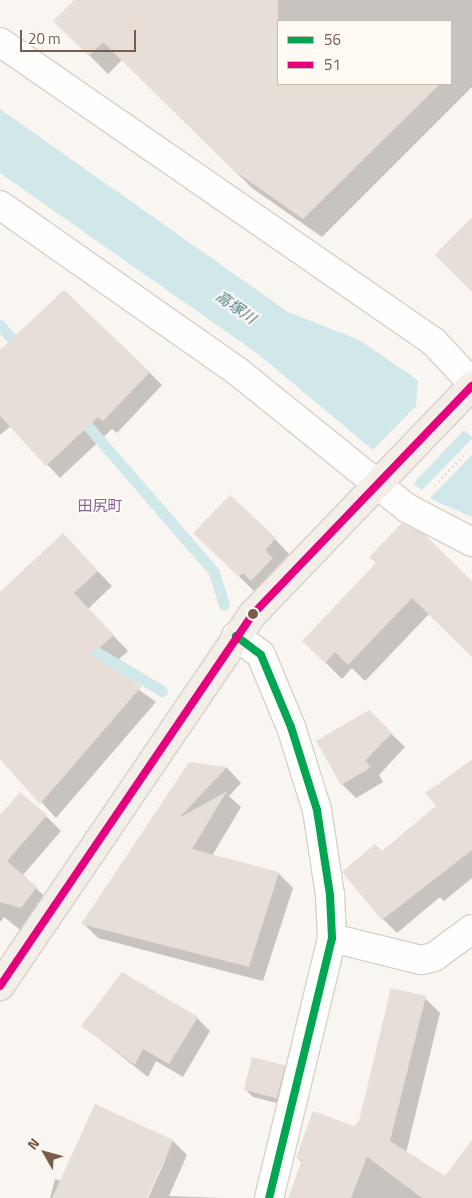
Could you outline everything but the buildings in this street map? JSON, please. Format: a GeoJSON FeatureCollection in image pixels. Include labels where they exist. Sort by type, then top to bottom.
{"type":"FeatureCollection","features":[{"type":"Feature","properties":{"kind":"main road"},"geometry":{"type":"LineString","coordinates":[[0,986],[236,636],[383,477],[466,391]]}},
{"type":"Feature","properties":{"kind":"street"},"geometry":{"type":"LineString","coordinates":[[0,42],[434,342],[466,391]]}},
{"type":"Feature","properties":{"kind":"street"},"geometry":{"type":"LineString","coordinates":[[0,205],[237,371],[383,477],[406,508],[472,542]]}},
{"type":"Feature","properties":{"kind":"street"},"geometry":{"type":"LineString","coordinates":[[236,636],[261,655],[305,768],[325,852],[332,938],[269,1198]]}},
{"type":"Feature","properties":{"kind":"street"},"geometry":{"type":"LineString","coordinates":[[332,938],[421,960],[434,957],[472,929]]}},
{"type":"Feature","properties":{"kind":"path"},"geometry":{"type":"LineString","coordinates":[[431,489],[472,446]]}},
{"type":"Feature","properties":{"kind":"water","name":"高塚川"},"geometry":{"type":"Polygon","coordinates":[[[0,109],[288,312],[359,340],[415,378],[472,433],[472,517],[433,500],[258,354],[0,173],[0,109]]]}},
{"type":"Feature","properties":{"kind":"pier"},"geometry":{"type":"Polygon","coordinates":[[[418,378],[472,430],[472,437],[464,430],[411,486],[370,453],[416,406],[418,378]]]}},
{"type":"Feature","properties":{"kind":"pier"},"geometry":{"type":"Polygon","coordinates":[[[472,439],[472,455],[429,499],[420,492],[472,439]]]}},
{"type":"Feature","properties":{"kind":"waterway"},"geometry":{"type":"LineString","coordinates":[[0,325],[21,350]]}},
{"type":"Feature","properties":{"kind":"waterway"},"geometry":{"type":"LineString","coordinates":[[79,416],[214,572],[224,605]]}},
{"type":"Feature","properties":{"kind":"waterway"},"geometry":{"type":"LineString","coordinates":[[83,644],[162,691]]}},
{"type":"Feature","properties":{"kind":"transit line","name":"51"},"geometry":{"type":"LineString","coordinates":[[0,986],[253,614],[472,386]]}},
{"type":"Feature","properties":{"kind":"transit line","name":"56"},"geometry":{"type":"LineString","coordinates":[[236,636],[261,655],[291,727],[317,810],[330,895],[332,938],[269,1198]]}},
{"type":"Feature","properties":{"kind":"district","name":"田尻町"},"geometry":{"type":"Point","coordinates":[100,506]}}]}
